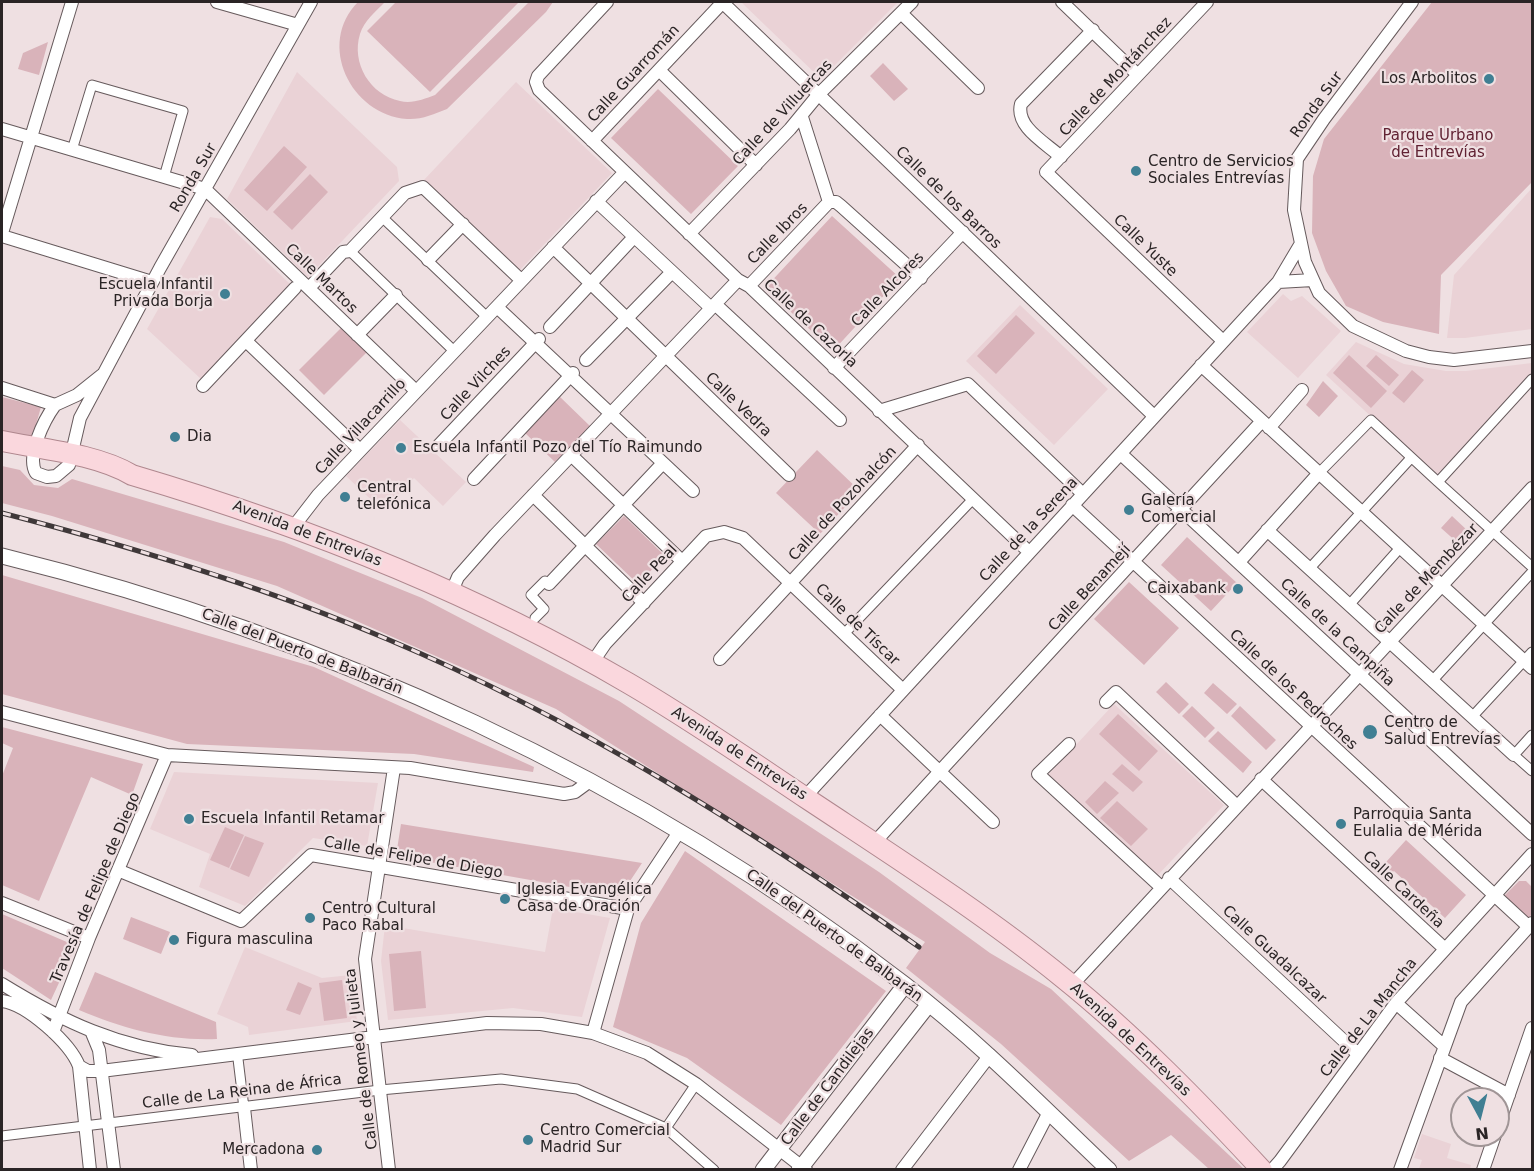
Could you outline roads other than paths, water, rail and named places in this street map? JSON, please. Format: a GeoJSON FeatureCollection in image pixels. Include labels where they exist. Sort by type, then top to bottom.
{"type":"FeatureCollection","features":[{"type":"Feature","properties":{"kind":"main road","name":"Avenida de Entrevías"},"geometry":{"type":"LineString","coordinates":[[2,441],[35,454]]}},
{"type":"Feature","properties":{"kind":"main road","name":"Avenida de Entrevías"},"geometry":{"type":"LineString","coordinates":[[2,453],[35,454],[71,460],[116,475],[132,474],[294,526],[452,591],[592,663],[679,714],[998,927],[1072,985],[1155,1061],[1262,1170]]}},
{"type":"Feature","properties":{"kind":"street"},"geometry":{"type":"LineString","coordinates":[[72,2],[2,235],[152,282]]}},
{"type":"Feature","properties":{"kind":"street"},"geometry":{"type":"LineString","coordinates":[[217,2],[298,25]]}},
{"type":"Feature","properties":{"kind":"street","name":"Ronda Sur"},"geometry":{"type":"LineString","coordinates":[[71,460],[80,418],[107,372],[152,282],[311,2]]}},
{"type":"Feature","properties":{"kind":"street","name":"Calle de Cazorla"},"geometry":{"type":"LineString","coordinates":[[607,2],[541,72],[536,82],[543,94],[1028,551]]}},
{"type":"Feature","properties":{"kind":"street","name":"Calle Guarromán"},"geometry":{"type":"LineString","coordinates":[[592,141],[723,2]]}},
{"type":"Feature","properties":{"kind":"street","name":"Calle de los Barros"},"geometry":{"type":"LineString","coordinates":[[723,2],[963,232],[1012,283],[1154,416]]}},
{"type":"Feature","properties":{"kind":"street","name":"Calle de Villuercas"},"geometry":{"type":"LineString","coordinates":[[689,234],[802,117],[818,94],[912,2]]}},
{"type":"Feature","properties":{"kind":"street"},"geometry":{"type":"LineString","coordinates":[[1062,2],[1138,75]]}},
{"type":"Feature","properties":{"kind":"street","name":"Calle de Montánchez"},"geometry":{"type":"LineString","coordinates":[[1046,172],[1207,2]]}},
{"type":"Feature","properties":{"kind":"street","name":"Ronda Sur"},"geometry":{"type":"LineString","coordinates":[[1412,2],[1324,119],[1297,159],[1294,210],[1300,244],[1319,292],[1353,326],[1406,351],[1454,360],[1533,351]]}},
{"type":"Feature","properties":{"kind":"street"},"geometry":{"type":"LineString","coordinates":[[901,14],[978,88]]}},
{"type":"Feature","properties":{"kind":"street"},"geometry":{"type":"LineString","coordinates":[[1061,157],[1021,122],[1019,113],[1021,104],[1093,30]]}},
{"type":"Feature","properties":{"kind":"street"},"geometry":{"type":"LineString","coordinates":[[659,70],[756,165]]}},
{"type":"Feature","properties":{"kind":"street"},"geometry":{"type":"LineString","coordinates":[[72,150],[92,85],[183,111],[164,177]]}},
{"type":"Feature","properties":{"kind":"street"},"geometry":{"type":"LineString","coordinates":[[802,117],[829,202],[836,202],[841,206],[921,278]]}},
{"type":"Feature","properties":{"kind":"street"},"geometry":{"type":"LineString","coordinates":[[2,129],[205,189]]}},
{"type":"Feature","properties":{"kind":"street","name":"Calle Villacarrillo"},"geometry":{"type":"LineString","coordinates":[[294,526],[318,495],[360,450],[403,413],[416,391],[624,172]]}},
{"type":"Feature","properties":{"kind":"street","name":"Calle Yuste"},"geometry":{"type":"LineString","coordinates":[[1046,172],[1223,341]]}},
{"type":"Feature","properties":{"kind":"street"},"geometry":{"type":"LineString","coordinates":[[309,288],[343,252],[350,251],[405,193],[423,187],[521,280]]}},
{"type":"Feature","properties":{"kind":"street","name":"Calle Martos"},"geometry":{"type":"LineString","coordinates":[[205,189],[416,391]]}},
{"type":"Feature","properties":{"kind":"street"},"geometry":{"type":"LineString","coordinates":[[596,201],[672,272],[840,420]]}},
{"type":"Feature","properties":{"kind":"street","name":"Calle Ibros"},"geometry":{"type":"LineString","coordinates":[[743,283],[829,202]]}},
{"type":"Feature","properties":{"kind":"street"},"geometry":{"type":"LineString","coordinates":[[383,218],[487,317]]}},
{"type":"Feature","properties":{"kind":"street"},"geometry":{"type":"LineString","coordinates":[[428,260],[463,224]]}},
{"type":"Feature","properties":{"kind":"street","name":"Calle Alcores"},"geometry":{"type":"LineString","coordinates":[[834,368],[963,232]]}},
{"type":"Feature","properties":{"kind":"street"},"geometry":{"type":"LineString","coordinates":[[550,327],[634,237]]}},
{"type":"Feature","properties":{"kind":"street","name":"Calle de la Serena"},"geometry":{"type":"LineString","coordinates":[[805,797],[1028,551],[1121,454],[1278,282],[1300,244]]}},
{"type":"Feature","properties":{"kind":"street"},"geometry":{"type":"LineString","coordinates":[[553,247],[627,316],[665,357]]}},
{"type":"Feature","properties":{"kind":"street"},"geometry":{"type":"LineString","coordinates":[[350,251],[454,351]]}},
{"type":"Feature","properties":{"kind":"street"},"geometry":{"type":"LineString","coordinates":[[586,360],[672,272]]}},
{"type":"Feature","properties":{"kind":"street"},"geometry":{"type":"LineString","coordinates":[[1278,282],[1313,280]]}},
{"type":"Feature","properties":{"kind":"street"},"geometry":{"type":"LineString","coordinates":[[452,591],[458,577],[533,495],[713,306],[743,283]]}},
{"type":"Feature","properties":{"kind":"street","name":"Calle Martos"},"geometry":{"type":"LineString","coordinates":[[203,386],[295,288]]}},
{"type":"Feature","properties":{"kind":"street"},"geometry":{"type":"LineString","coordinates":[[357,335],[396,295]]}},
{"type":"Feature","properties":{"kind":"street"},"geometry":{"type":"LineString","coordinates":[[496,306],[537,341],[609,415],[693,491]]}},
{"type":"Feature","properties":{"kind":"street"},"geometry":{"type":"LineString","coordinates":[[246,341],[360,450]]}},
{"type":"Feature","properties":{"kind":"street","name":"Calle Vilches"},"geometry":{"type":"LineString","coordinates":[[439,445],[537,341]]}},
{"type":"Feature","properties":{"kind":"street","name":"Calle Vedra"},"geometry":{"type":"LineString","coordinates":[[665,357],[789,475]]}},
{"type":"Feature","properties":{"kind":"street"},"geometry":{"type":"LineString","coordinates":[[1201,365],[1484,624],[1530,661],[1472,717]]}},
{"type":"Feature","properties":{"kind":"street","name":"Ronda Sur"},"geometry":{"type":"LineString","coordinates":[[35,454],[45,423],[59,404],[107,372]]}},
{"type":"Feature","properties":{"kind":"street"},"geometry":{"type":"LineString","coordinates":[[474,479],[571,374]]}},
{"type":"Feature","properties":{"kind":"street"},"geometry":{"type":"LineString","coordinates":[[1438,482],[1533,380]]}},
{"type":"Feature","properties":{"kind":"street"},"geometry":{"type":"LineString","coordinates":[[879,411],[968,384],[1083,494]]}},
{"type":"Feature","properties":{"kind":"street"},"geometry":{"type":"LineString","coordinates":[[2,388],[59,404],[71,405],[80,418]]}},
{"type":"Feature","properties":{"kind":"street","name":"Calle Benamejí"},"geometry":{"type":"LineString","coordinates":[[874,843],[1182,510],[1302,390]]}},
{"type":"Feature","properties":{"kind":"street","name":"Calle de Membézar"},"geometry":{"type":"LineString","coordinates":[[1318,473],[1371,420],[1533,569]]}},
{"type":"Feature","properties":{"kind":"street","name":"Calle de Pozohalcón"},"geometry":{"type":"LineString","coordinates":[[790,583],[918,445]]}},
{"type":"Feature","properties":{"kind":"street","name":"Calle de la Campiña"},"geometry":{"type":"LineString","coordinates":[[1121,454],[1533,834]]}},
{"type":"Feature","properties":{"kind":"street"},"geometry":{"type":"LineString","coordinates":[[571,455],[682,561]]}},
{"type":"Feature","properties":{"kind":"street"},"geometry":{"type":"LineString","coordinates":[[1310,568],[1411,458]]}},
{"type":"Feature","properties":{"kind":"street"},"geometry":{"type":"LineString","coordinates":[[535,618],[544,609],[531,596],[585,546],[663,463]]}},
{"type":"Feature","properties":{"kind":"street"},"geometry":{"type":"LineString","coordinates":[[1239,562],[1318,473]]}},
{"type":"Feature","properties":{"kind":"street","name":"Calle de Membézar"},"geometry":{"type":"LineString","coordinates":[[1072,985],[1236,805],[1533,488]]}},
{"type":"Feature","properties":{"kind":"street"},"geometry":{"type":"LineString","coordinates":[[533,495],[644,603]]}},
{"type":"Feature","properties":{"kind":"street"},"geometry":{"type":"LineString","coordinates":[[844,634],[973,499]]}},
{"type":"Feature","properties":{"kind":"street","name":"Calle de los Pedroches"},"geometry":{"type":"LineString","coordinates":[[1072,505],[1494,896],[1531,925]]}},
{"type":"Feature","properties":{"kind":"street"},"geometry":{"type":"LineString","coordinates":[[1267,530],[1533,771]]}},
{"type":"Feature","properties":{"kind":"street","name":"Calle Peal"},"geometry":{"type":"LineString","coordinates":[[592,663],[605,644],[706,536],[713,533],[734,534],[743,538]]}},
{"type":"Feature","properties":{"kind":"street","name":"Calle de Tíscar"},"geometry":{"type":"LineString","coordinates":[[743,538],[903,690]]}},
{"type":"Feature","properties":{"kind":"street"},"geometry":{"type":"LineString","coordinates":[[1350,604],[1400,548]]}},
{"type":"Feature","properties":{"kind":"street","name":"Calle del Puerto de Balbarán"},"geometry":{"type":"LineString","coordinates":[[2,556],[140,593],[240,625],[407,692],[590,781],[765,883],[906,985],[990,1055],[1109,1170]]}},
{"type":"Feature","properties":{"kind":"street"},"geometry":{"type":"LineString","coordinates":[[1433,680],[1533,569]]}},
{"type":"Feature","properties":{"kind":"street"},"geometry":{"type":"LineString","coordinates":[[720,659],[790,583]]}},
{"type":"Feature","properties":{"kind":"street"},"geometry":{"type":"LineString","coordinates":[[1106,702],[1116,692],[1236,805]]}},
{"type":"Feature","properties":{"kind":"street"},"geometry":{"type":"LineString","coordinates":[[2,712],[167,755],[394,768],[564,794],[575,792],[590,781]]}},
{"type":"Feature","properties":{"kind":"street"},"geometry":{"type":"LineString","coordinates":[[880,715],[993,822]]}},
{"type":"Feature","properties":{"kind":"street"},"geometry":{"type":"LineString","coordinates":[[1514,755],[1533,735]]}},
{"type":"Feature","properties":{"kind":"street"},"geometry":{"type":"LineString","coordinates":[[1069,744],[1038,774],[1165,883]]}},
{"type":"Feature","properties":{"kind":"street","name":"Travesía de Felipe de Diego"},"geometry":{"type":"LineString","coordinates":[[53,1032],[89,938],[120,871],[167,755]]}},
{"type":"Feature","properties":{"kind":"street","name":"Calle de Romeo y Julieta"},"geometry":{"type":"LineString","coordinates":[[389,1170],[365,959],[394,768]]}},
{"type":"Feature","properties":{"kind":"street","name":"Calle Cardeña"},"geometry":{"type":"LineString","coordinates":[[1261,779],[1445,949]]}},
{"type":"Feature","properties":{"kind":"street"},"geometry":{"type":"LineString","coordinates":[[593,1033],[628,909],[679,832]]}},
{"type":"Feature","properties":{"kind":"street","name":"Calle de La Mancha"},"geometry":{"type":"LineString","coordinates":[[1272,1170],[1396,1003],[1494,896],[1528,870],[1533,854]]}},
{"type":"Feature","properties":{"kind":"street","name":"Calle de Felipe de Diego"},"geometry":{"type":"LineString","coordinates":[[120,871],[241,921],[311,855],[628,909]]}},
{"type":"Feature","properties":{"kind":"street","name":"Calle Guadalcazar"},"geometry":{"type":"LineString","coordinates":[[1165,883],[1358,1054]]}},
{"type":"Feature","properties":{"kind":"street"},"geometry":{"type":"LineString","coordinates":[[2,903],[89,938]]}},
{"type":"Feature","properties":{"kind":"street"},"geometry":{"type":"LineString","coordinates":[[1400,1170],[1461,1002],[1531,925]]}},
{"type":"Feature","properties":{"kind":"street"},"geometry":{"type":"LineString","coordinates":[[2,984],[92,1033],[166,1053],[209,1056]]}},
{"type":"Feature","properties":{"kind":"street","name":"Calle de Candilejas"},"geometry":{"type":"LineString","coordinates":[[763,1170],[906,985]]}},
{"type":"Feature","properties":{"kind":"street"},"geometry":{"type":"LineString","coordinates":[[891,1003],[902,999],[910,1001],[915,1007],[916,1019]]}},
{"type":"Feature","properties":{"kind":"street"},"geometry":{"type":"LineString","coordinates":[[2,1001],[19,1007],[53,1032],[74,1054],[79,1066],[90,1170]]}},
{"type":"Feature","properties":{"kind":"street"},"geometry":{"type":"LineString","coordinates":[[1396,1003],[1442,1052],[1497,1087]]}},
{"type":"Feature","properties":{"kind":"street","name":"Calle de Candilejas"},"geometry":{"type":"LineString","coordinates":[[803,1168],[929,1004]]}},
{"type":"Feature","properties":{"kind":"street"},"geometry":{"type":"LineString","coordinates":[[79,1066],[88,1071],[101,1071],[487,1023],[541,1024],[593,1033],[647,1053],[696,1084],[803,1168]]}},
{"type":"Feature","properties":{"kind":"street"},"geometry":{"type":"LineString","coordinates":[[1510,1092],[1533,1028]]}},
{"type":"Feature","properties":{"kind":"street"},"geometry":{"type":"LineString","coordinates":[[92,1033],[99,1050],[114,1170]]}},
{"type":"Feature","properties":{"kind":"street"},"geometry":{"type":"LineString","coordinates":[[902,1170],[990,1055]]}},
{"type":"Feature","properties":{"kind":"street"},"geometry":{"type":"LineString","coordinates":[[238,1059],[251,1170]]}},
{"type":"Feature","properties":{"kind":"street","name":"Calle de La Reina de África"},"geometry":{"type":"LineString","coordinates":[[2,1136],[380,1090],[501,1079],[577,1089],[666,1128],[714,1170]]}},
{"type":"Feature","properties":{"kind":"street"},"geometry":{"type":"LineString","coordinates":[[666,1128],[696,1084]]}},
{"type":"Feature","properties":{"kind":"street"},"geometry":{"type":"LineString","coordinates":[[1019,1170],[1049,1112]]}},
{"type":"Feature","properties":{"kind":"street"},"geometry":{"type":"LineString","coordinates":[[1483,1170],[1491,1147]]}},
{"type":"Feature","properties":{"kind":"railway"},"geometry":{"type":"LineString","coordinates":[[2,513],[148,554],[245,585],[340,620],[458,670],[595,740],[661,779],[792,860],[919,947]]}},
{"type":"Feature","properties":{"kind":"place","name":"Los Arbolitos"},"geometry":{"type":"Point","coordinates":[1489,79]}},
{"type":"Feature","properties":{"kind":"place","name":"Centro de Servicios Sociales Entrevías"},"geometry":{"type":"Point","coordinates":[1136,171]}},
{"type":"Feature","properties":{"kind":"place","name":"Escuela Infantil Privada Borja"},"geometry":{"type":"Point","coordinates":[225,294]}},
{"type":"Feature","properties":{"kind":"place","name":"Dia"},"geometry":{"type":"Point","coordinates":[175,437]}},
{"type":"Feature","properties":{"kind":"place","name":"Escuela Infantil Pozo del Tío Raimundo"},"geometry":{"type":"Point","coordinates":[401,448]}},
{"type":"Feature","properties":{"kind":"place","name":"Central telefónica"},"geometry":{"type":"Point","coordinates":[345,497]}},
{"type":"Feature","properties":{"kind":"place","name":"Galería Comercial"},"geometry":{"type":"Point","coordinates":[1129,510]}},
{"type":"Feature","properties":{"kind":"place","name":"Caixabank"},"geometry":{"type":"Point","coordinates":[1238,589]}},
{"type":"Feature","properties":{"kind":"place","name":"Centro de Salud Entrevías"},"geometry":{"type":"Point","coordinates":[1370,732]}},
{"type":"Feature","properties":{"kind":"place","name":"Escuela Infantil Retamar"},"geometry":{"type":"Point","coordinates":[189,819]}},
{"type":"Feature","properties":{"kind":"place","name":"Parroquia Santa Eulalia de Mérida"},"geometry":{"type":"Point","coordinates":[1341,824]}},
{"type":"Feature","properties":{"kind":"place","name":"Iglesia Evangélica Casa de Oración"},"geometry":{"type":"Point","coordinates":[505,899]}},
{"type":"Feature","properties":{"kind":"place","name":"Centro Cultural Paco Rabal"},"geometry":{"type":"Point","coordinates":[310,918]}},
{"type":"Feature","properties":{"kind":"place","name":"Figura masculina"},"geometry":{"type":"Point","coordinates":[174,940]}},
{"type":"Feature","properties":{"kind":"place","name":"Centro Comercial Madrid Sur"},"geometry":{"type":"Point","coordinates":[528,1140]}},
{"type":"Feature","properties":{"kind":"place","name":"Mercadona"},"geometry":{"type":"Point","coordinates":[317,1150]}},
{"type":"Feature","properties":{"kind":"park label","name":"Parque Urbano de Entrevías"},"geometry":{"type":"Point","coordinates":[1438,144]}}]}
